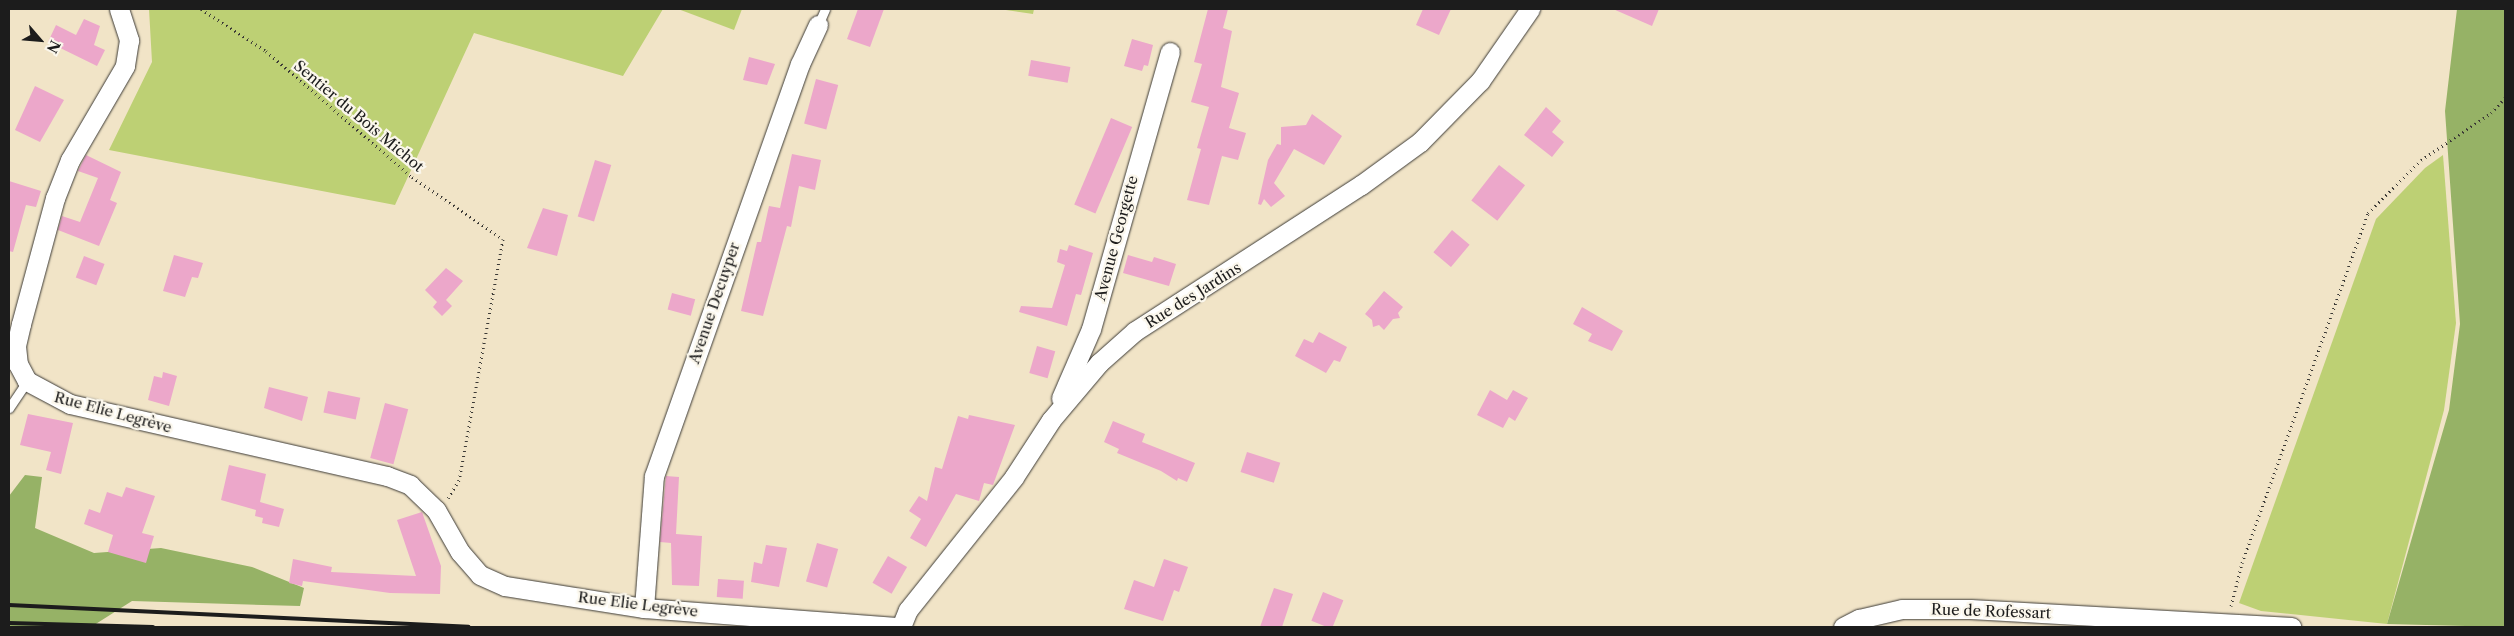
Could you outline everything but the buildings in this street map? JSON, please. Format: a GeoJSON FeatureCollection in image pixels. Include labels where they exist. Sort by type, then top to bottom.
{"type":"FeatureCollection","features":[{"type":"Feature","properties":{"kind":"street"},"geometry":{"type":"LineString","coordinates":[[27,381],[17,355],[21,324],[55,198],[70,160],[125,66],[129,40],[119,9]]}},
{"type":"Feature","properties":{"kind":"street","name":"Rue des Jardins"},"geometry":{"type":"LineString","coordinates":[[900,627],[908,610],[1014,477],[1051,420],[1099,363],[1135,331],[1361,185],[1420,142],[1500,58],[1530,9]]}},
{"type":"Feature","properties":{"kind":"street","name":"Avenue Decuyper"},"geometry":{"type":"LineString","coordinates":[[644,608],[654,476],[800,64],[822,17]]}},
{"type":"Feature","properties":{"kind":"street","name":"Avenue Georgette"},"geometry":{"type":"LineString","coordinates":[[1051,420],[1091,329],[1170,52]]}},
{"type":"Feature","properties":{"kind":"street","name":"Rue Elie Legrève"},"geometry":{"type":"LineString","coordinates":[[27,381],[70,404],[387,476],[410,485],[436,510],[460,552],[480,575],[505,586],[644,608],[900,627]]}},
{"type":"Feature","properties":{"kind":"street","name":"Rue de Rofessart"},"geometry":{"type":"LineString","coordinates":[[1843,627],[1859,619],[1912,609],[1970,609],[2225,625],[2291,627]]}},
{"type":"Feature","properties":{"kind":"lane"},"geometry":{"type":"LineString","coordinates":[[9,408],[27,381]]}},
{"type":"Feature","properties":{"kind":"path","name":"Sentier du Bois Michot"},"geometry":{"type":"LineString","coordinates":[[201,9],[266,50],[412,177],[503,239],[459,480],[450,497],[436,510]]}},
{"type":"Feature","properties":{"kind":"path"},"geometry":{"type":"LineString","coordinates":[[2225,625],[2242,563],[2368,213],[2422,160],[2492,113],[2505,98]]}},
{"type":"Feature","properties":{"kind":"green space"},"geometry":{"type":"Polygon","coordinates":[[[149,9],[663,9],[623,76],[474,33],[395,205],[109,150],[152,62],[149,9]]]}},
{"type":"Feature","properties":{"kind":"green space"},"geometry":{"type":"Polygon","coordinates":[[[678,9],[742,9],[734,30],[678,9]]]}},
{"type":"Feature","properties":{"kind":"green space"},"geometry":{"type":"Polygon","coordinates":[[[999,9],[1034,9],[1033,14],[999,9]]]}},
{"type":"Feature","properties":{"kind":"green space"},"geometry":{"type":"Polygon","coordinates":[[[2457,9],[2505,9],[2505,627],[2387,624],[2449,410],[2460,324],[2445,111],[2457,9]]]}},
{"type":"Feature","properties":{"kind":"green space"},"geometry":{"type":"Polygon","coordinates":[[[2443,155],[2456,323],[2444,410],[2387,624],[2261,611],[2239,603],[2376,219],[2425,168],[2443,155]]]}},
{"type":"Feature","properties":{"kind":"green space"},"geometry":{"type":"Polygon","coordinates":[[[25,475],[42,477],[35,528],[94,553],[161,548],[252,567],[304,588],[300,606],[132,601],[91,627],[9,627],[9,496],[25,475]]]}},
{"type":"Feature","properties":{"kind":"railway"},"geometry":{"type":"LineString","coordinates":[[9,605],[468,627]]}},
{"type":"Feature","properties":{"kind":"railway"},"geometry":{"type":"LineString","coordinates":[[9,623],[153,627]]}}]}
